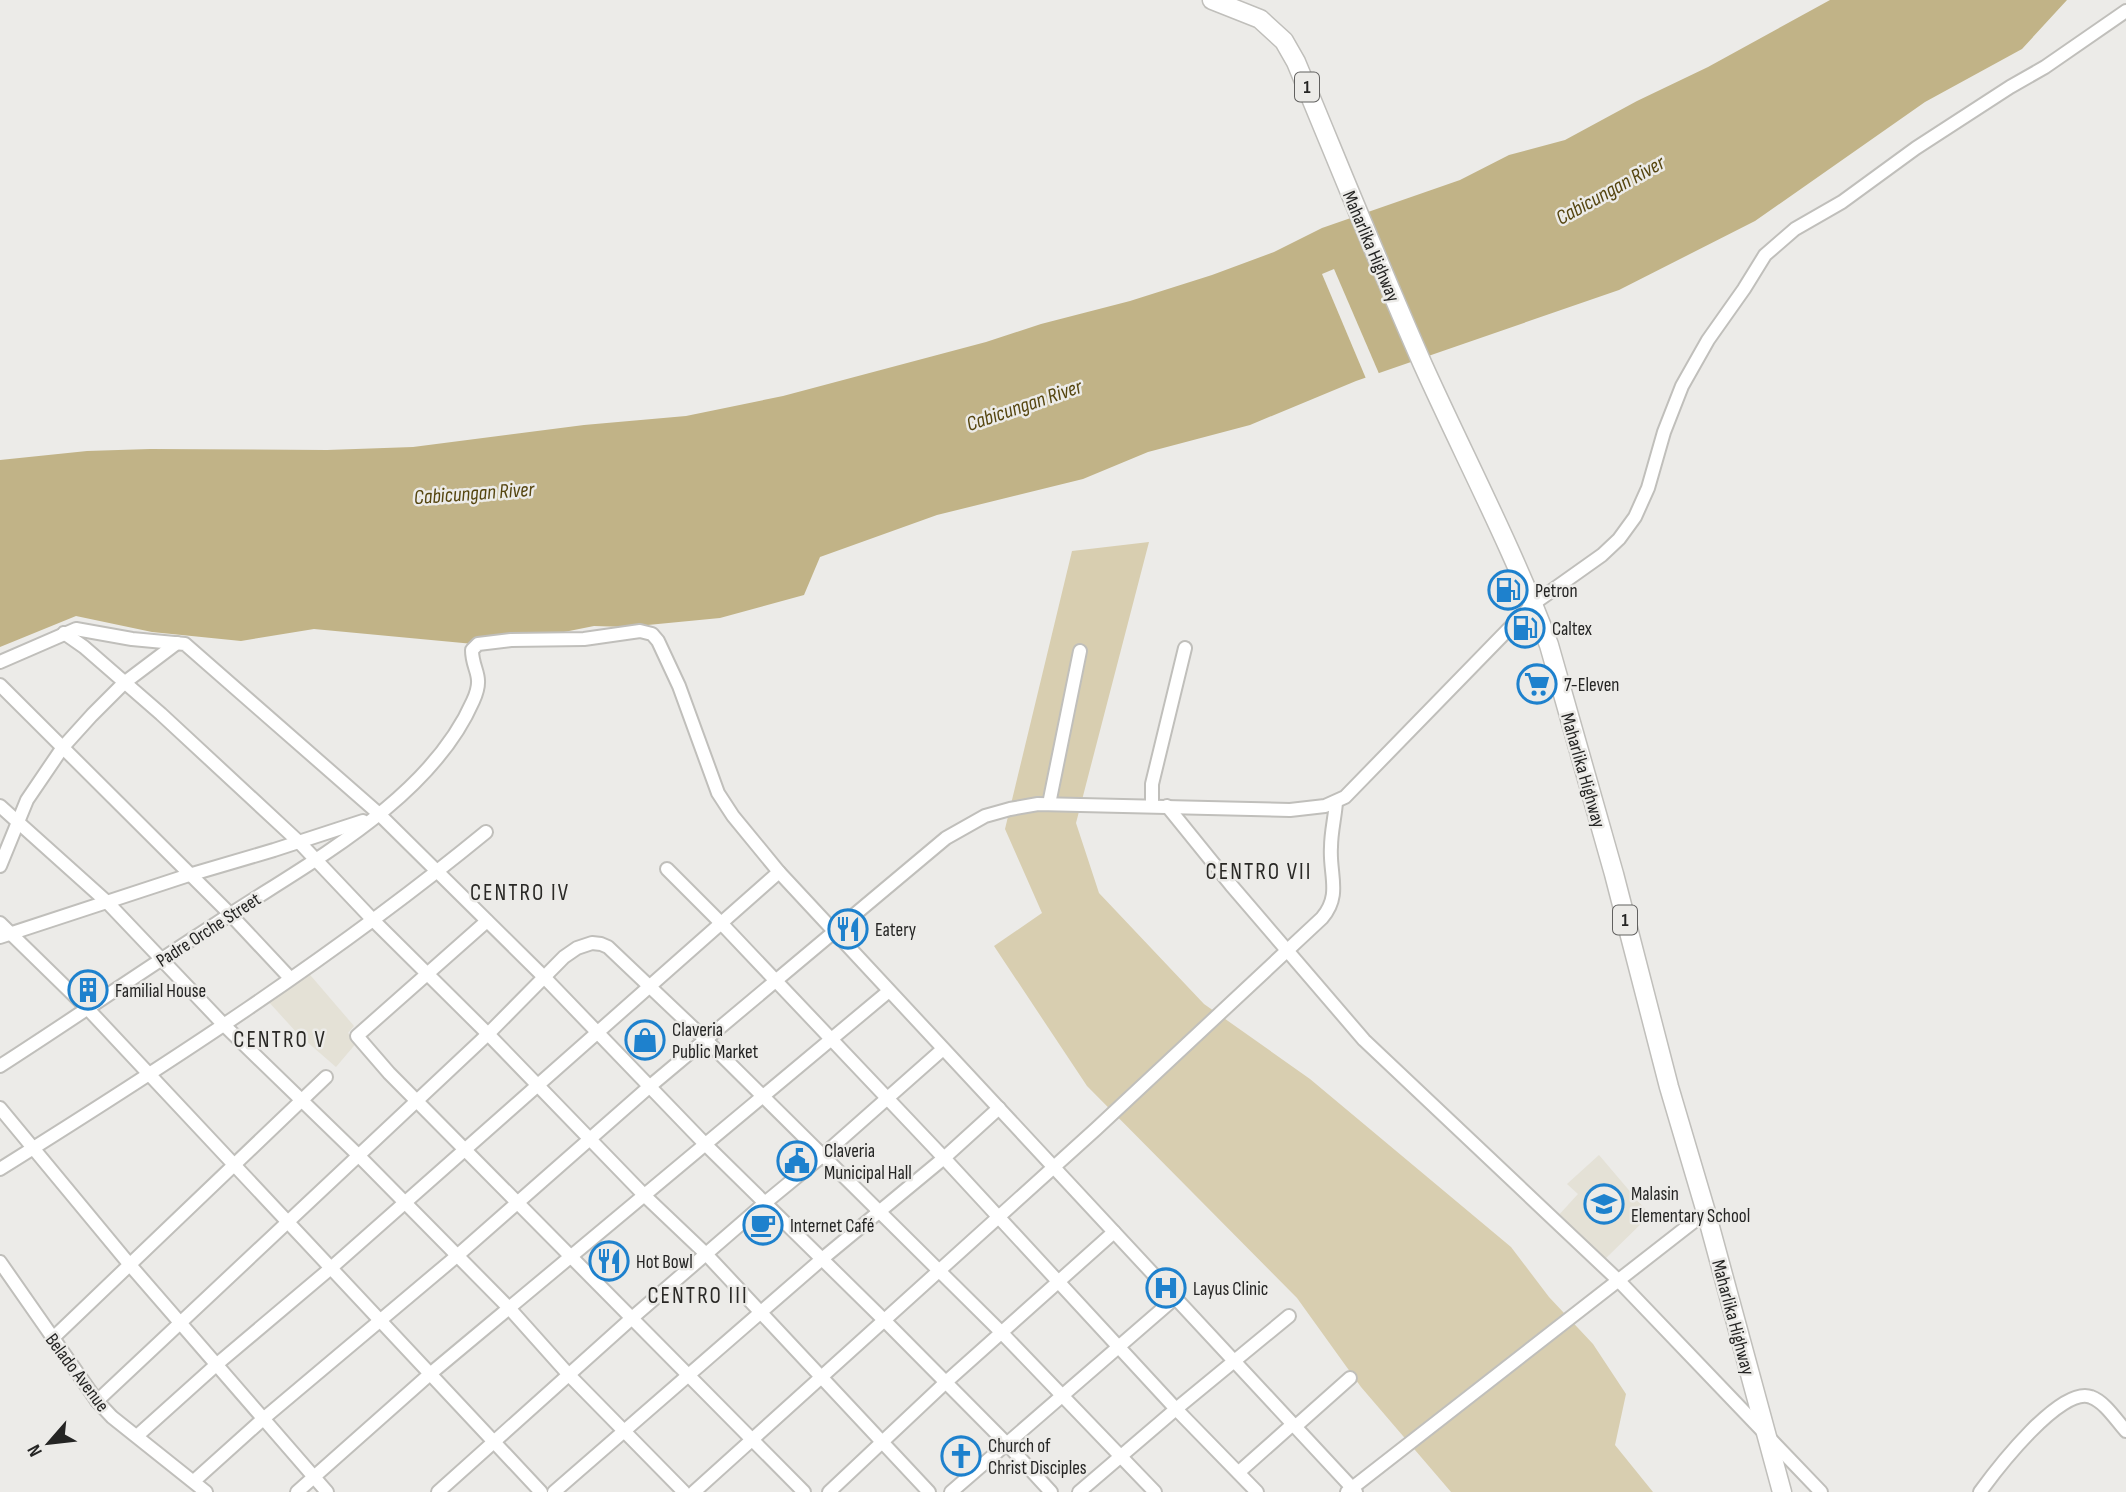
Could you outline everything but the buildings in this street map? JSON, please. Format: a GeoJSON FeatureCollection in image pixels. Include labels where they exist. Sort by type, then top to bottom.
{"type":"FeatureCollection","features":[{"type":"Feature","properties":{"kind":"highway","name":"Maharlika Highway"},"geometry":{"type":"LineString","coordinates":[[1212,0],[1260,19],[1284,41],[1296,62],[1357,212],[1549,645],[1782,1492]]}},
{"type":"Feature","properties":{"kind":"street"},"geometry":{"type":"LineString","coordinates":[[194,1481],[649,1087],[946,838],[985,816],[1010,809],[1049,804],[1290,810],[1336,802],[1354,788],[1533,604],[1602,555],[1619,539],[1635,517],[1648,488],[1664,432],[1682,386],[1765,255],[1795,229],[1842,202],[1927,141],[2045,67],[2126,11]]}},
{"type":"Feature","properties":{"kind":"street"},"geometry":{"type":"LineString","coordinates":[[0,662],[76,629],[132,639],[185,644],[437,872],[545,978],[705,1144],[946,1382],[1051,1492]]}},
{"type":"Feature","properties":{"kind":"street","name":"Padre Orche Street"},"geometry":{"type":"LineString","coordinates":[[0,1066],[316,860],[376,815],[415,781],[440,755],[459,728],[474,699],[479,683],[471,654],[474,646],[478,644],[511,640],[584,639],[647,631],[658,641],[679,686],[718,793],[733,816],[779,872]]}},
{"type":"Feature","properties":{"kind":"street"},"geometry":{"type":"LineString","coordinates":[[64,633],[162,714],[299,842],[645,1196],[706,1254],[929,1492]]}},
{"type":"Feature","properties":{"kind":"street"},"geometry":{"type":"LineString","coordinates":[[0,866],[27,800],[64,747],[124,683],[177,643]]}},
{"type":"Feature","properties":{"kind":"street"},"geometry":{"type":"LineString","coordinates":[[1152,806],[1152,784],[1185,648]]}},
{"type":"Feature","properties":{"kind":"street"},"geometry":{"type":"LineString","coordinates":[[1049,804],[1080,651]]}},
{"type":"Feature","properties":{"kind":"street"},"geometry":{"type":"LineString","coordinates":[[0,685],[230,914],[290,978]]}},
{"type":"Feature","properties":{"kind":"street"},"geometry":{"type":"LineString","coordinates":[[694,1492],[999,1217],[1322,918],[1332,902],[1334,888],[1330,848],[1336,802]]}},
{"type":"Feature","properties":{"kind":"street"},"geometry":{"type":"LineString","coordinates":[[0,806],[107,902],[224,1025],[458,1255],[569,1375],[684,1492]]}},
{"type":"Feature","properties":{"kind":"street"},"geometry":{"type":"LineString","coordinates":[[1167,806],[1350,1024],[1619,1281],[1821,1492]]}},
{"type":"Feature","properties":{"kind":"street"},"geometry":{"type":"LineString","coordinates":[[5,935],[376,815]]}},
{"type":"Feature","properties":{"kind":"street"},"geometry":{"type":"LineString","coordinates":[[0,1169],[224,1025],[373,920],[486,832]]}},
{"type":"Feature","properties":{"kind":"street"},"geometry":{"type":"LineString","coordinates":[[667,869],[944,1158],[1176,1409],[1257,1492]]}},
{"type":"Feature","properties":{"kind":"street"},"geometry":{"type":"LineString","coordinates":[[137,1436],[779,872],[1295,1425],[1352,1491],[1706,1212]]}},
{"type":"Feature","properties":{"kind":"street"},"geometry":{"type":"LineString","coordinates":[[486,921],[357,1036],[389,1073],[804,1492]]}},
{"type":"Feature","properties":{"kind":"street"},"geometry":{"type":"LineString","coordinates":[[0,923],[5,935],[88,1009],[541,1492]]}},
{"type":"Feature","properties":{"kind":"street"},"geometry":{"type":"LineString","coordinates":[[97,1401],[357,1154],[488,1034],[571,951],[596,943],[608,947],[706,1040],[1063,1394],[1155,1492]]}},
{"type":"Feature","properties":{"kind":"street"},"geometry":{"type":"LineString","coordinates":[[296,1492],[430,1374],[889,991]]}},
{"type":"Feature","properties":{"kind":"street"},"geometry":{"type":"LineString","coordinates":[[438,1492],[632,1318],[943,1049]]}},
{"type":"Feature","properties":{"kind":"street"},"geometry":{"type":"LineString","coordinates":[[52,1339],[327,1077]]}},
{"type":"Feature","properties":{"kind":"street"},"geometry":{"type":"LineString","coordinates":[[0,1108],[130,1265],[327,1492]]}},
{"type":"Feature","properties":{"kind":"street"},"geometry":{"type":"LineString","coordinates":[[554,1492],[999,1108]]}},
{"type":"Feature","properties":{"kind":"street"},"geometry":{"type":"LineString","coordinates":[[829,1492],[946,1382],[1114,1232]]}},
{"type":"Feature","properties":{"kind":"street","name":"Belado Avenue"},"geometry":{"type":"LineString","coordinates":[[0,1262],[97,1401],[112,1417],[206,1492]]}},
{"type":"Feature","properties":{"kind":"street"},"geometry":{"type":"LineString","coordinates":[[951,1492],[1175,1297]]}},
{"type":"Feature","properties":{"kind":"street"},"geometry":{"type":"LineString","coordinates":[[1079,1492],[1289,1316]]}},
{"type":"Feature","properties":{"kind":"street"},"geometry":{"type":"LineString","coordinates":[[1239,1472],[1350,1378]]}},
{"type":"Feature","properties":{"kind":"street"},"geometry":{"type":"LineString","coordinates":[[1980,1492],[2029,1432],[2050,1412],[2075,1398],[2092,1397],[2126,1431]]}},
{"type":"Feature","properties":{"kind":"shaded area"},"geometry":{"type":"Polygon","coordinates":[[[1149,542],[1076,823],[1099,893],[1204,1004],[1310,1079],[1511,1247],[1549,1297],[1593,1344],[1626,1394],[1615,1445],[1653,1492],[1451,1492],[1361,1387],[1297,1298],[1087,1086],[994,946],[1042,913],[1005,829],[1072,551],[1149,542]]]}},
{"type":"Feature","properties":{"kind":"shaded area"},"geometry":{"type":"Polygon","coordinates":[[[305,969],[354,1026],[348,1033],[358,1041],[336,1067],[298,1034],[267,1000],[305,969]]]}},
{"type":"Feature","properties":{"kind":"shaded area","name":"Malasin Elementary School"},"geometry":{"type":"Polygon","coordinates":[[[1599,1155],[1650,1215],[1604,1260],[1557,1217],[1578,1194],[1567,1184],[1599,1155]]]}},
{"type":"Feature","properties":{"kind":"water","name":"Cabicungan River"},"geometry":{"type":"Polygon","coordinates":[[[1830,0],[2067,0],[2022,49],[1925,102],[1755,221],[1619,290],[1356,381],[1250,425],[1148,452],[1083,479],[937,515],[820,557],[804,595],[720,618],[627,627],[594,626],[495,646],[314,629],[241,641],[152,632],[76,616],[0,647],[0,460],[87,451],[150,449],[327,450],[413,447],[584,425],[686,416],[783,396],[1130,301],[1274,252],[1322,228],[1460,180],[1509,155],[1565,140],[1708,67],[1830,0]]]}},
{"type":"Feature","properties":{"kind":"pier"},"geometry":{"type":"Polygon","coordinates":[[[1334,269],[1380,376],[1367,381],[1322,274],[1334,269]]]}},
{"type":"Feature","properties":{"kind":"place","name":"Petron"},"geometry":{"type":"Point","coordinates":[1508,590]}},
{"type":"Feature","properties":{"kind":"place","name":"Caltex"},"geometry":{"type":"Point","coordinates":[1525,628]}},
{"type":"Feature","properties":{"kind":"place","name":"7-Eleven"},"geometry":{"type":"Point","coordinates":[1537,684]}},
{"type":"Feature","properties":{"kind":"place","name":"Eatery"},"geometry":{"type":"Point","coordinates":[848,929]}},
{"type":"Feature","properties":{"kind":"place","name":"Familial House"},"geometry":{"type":"Point","coordinates":[88,990]}},
{"type":"Feature","properties":{"kind":"place","name":"Claveria Public Market"},"geometry":{"type":"Point","coordinates":[645,1040]}},
{"type":"Feature","properties":{"kind":"place","name":"Claveria Municipal Hall"},"geometry":{"type":"Point","coordinates":[797,1161]}},
{"type":"Feature","properties":{"kind":"place","name":"Malasin Elementary School"},"geometry":{"type":"Point","coordinates":[1604,1204]}},
{"type":"Feature","properties":{"kind":"place","name":"Internet Café"},"geometry":{"type":"Point","coordinates":[763,1225]}},
{"type":"Feature","properties":{"kind":"place","name":"Hot Bowl"},"geometry":{"type":"Point","coordinates":[609,1261]}},
{"type":"Feature","properties":{"kind":"place","name":"Layus Clinic"},"geometry":{"type":"Point","coordinates":[1166,1288]}},
{"type":"Feature","properties":{"kind":"place","name":"Church of Christ Disciples"},"geometry":{"type":"Point","coordinates":[961,1456]}},
{"type":"Feature","properties":{"kind":"district","name":"CENTRO VII"},"geometry":{"type":"Point","coordinates":[1259,871]}},
{"type":"Feature","properties":{"kind":"district","name":"CENTRO IV"},"geometry":{"type":"Point","coordinates":[520,892]}},
{"type":"Feature","properties":{"kind":"district","name":"CENTRO V"},"geometry":{"type":"Point","coordinates":[280,1039]}},
{"type":"Feature","properties":{"kind":"district","name":"CENTRO III"},"geometry":{"type":"Point","coordinates":[698,1295]}}]}
